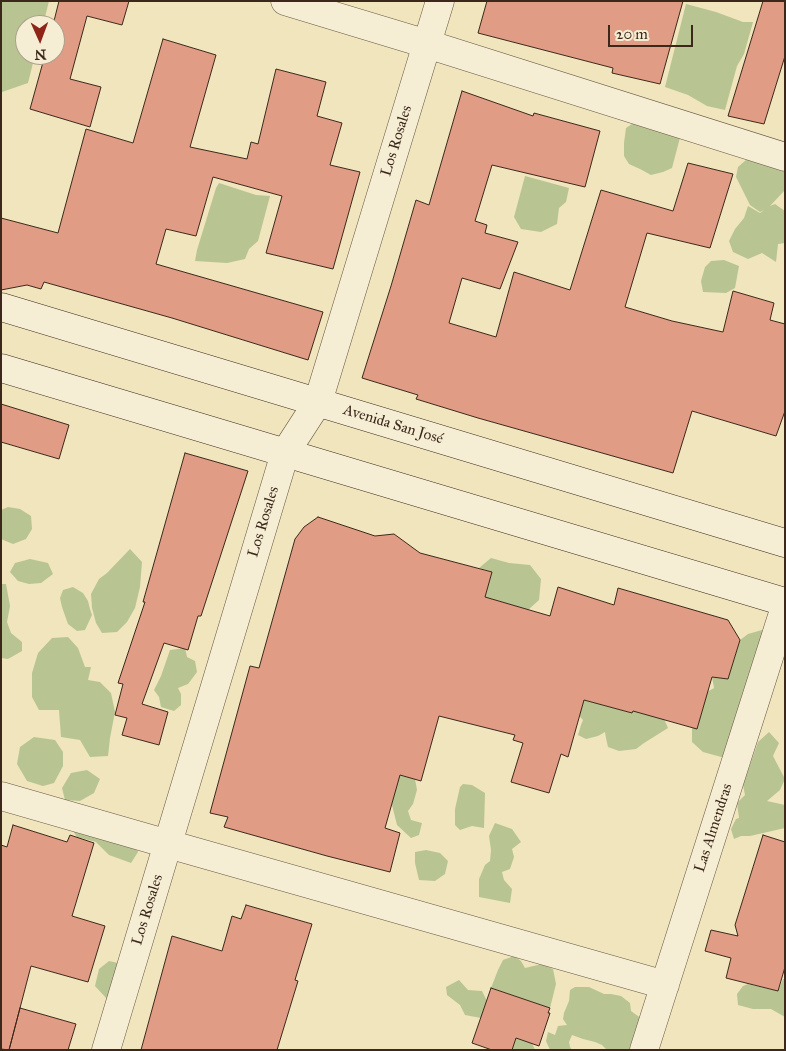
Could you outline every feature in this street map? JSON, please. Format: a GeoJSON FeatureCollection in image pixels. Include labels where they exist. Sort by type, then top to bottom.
{"type":"FeatureCollection","features":[{"type":"Feature","properties":{"kind":"street"},"geometry":{"type":"LineString","coordinates":[[285,1],[785,157]]}},
{"type":"Feature","properties":{"kind":"street","name":"Los Rosales"},"geometry":{"type":"LineString","coordinates":[[106,1050],[285,453],[318,402],[440,1]]}},
{"type":"Feature","properties":{"kind":"street","name":"Avenida San José"},"geometry":{"type":"LineString","coordinates":[[1,307],[785,544]]}},
{"type":"Feature","properties":{"kind":"street"},"geometry":{"type":"LineString","coordinates":[[1,368],[785,602]]}},
{"type":"Feature","properties":{"kind":"street","name":"Las Almendras"},"geometry":{"type":"LineString","coordinates":[[644,1050],[785,607]]}},
{"type":"Feature","properties":{"kind":"street"},"geometry":{"type":"LineString","coordinates":[[1,796],[665,985]]}},
{"type":"Feature","properties":{"kind":"green space"},"geometry":{"type":"Polygon","coordinates":[[[1,1],[49,1],[46,15],[15,15],[15,65],[32,65],[28,83],[2,92],[1,1]]]}},
{"type":"Feature","properties":{"kind":"green space"},"geometry":{"type":"Polygon","coordinates":[[[686,4],[743,22],[753,22],[744,54],[737,66],[725,110],[707,106],[688,95],[665,87],[686,4]]]}},
{"type":"Feature","properties":{"kind":"green space"},"geometry":{"type":"Polygon","coordinates":[[[635,122],[682,130],[672,168],[651,175],[629,164],[624,156],[626,128],[635,122]]]}},
{"type":"Feature","properties":{"kind":"green space"},"geometry":{"type":"Polygon","coordinates":[[[759,156],[785,165],[785,190],[770,206],[775,204],[785,211],[785,243],[778,244],[776,262],[762,253],[748,259],[733,252],[729,241],[735,229],[744,218],[748,206],[760,213],[764,210],[760,212],[750,205],[736,177],[738,167],[746,160],[759,156]]]}},
{"type":"Feature","properties":{"kind":"green space"},"geometry":{"type":"Polygon","coordinates":[[[525,176],[569,188],[566,202],[559,208],[557,224],[541,232],[521,229],[514,217],[525,176]]]}},
{"type":"Feature","properties":{"kind":"green space"},"geometry":{"type":"Polygon","coordinates":[[[219,183],[256,195],[270,196],[258,241],[249,249],[245,259],[227,263],[195,261],[216,188],[219,183]]]}},
{"type":"Feature","properties":{"kind":"green space"},"geometry":{"type":"Polygon","coordinates":[[[724,260],[739,266],[735,288],[726,293],[703,292],[701,281],[705,267],[711,261],[724,260]]]}},
{"type":"Feature","properties":{"kind":"green space"},"geometry":{"type":"Polygon","coordinates":[[[8,507],[20,509],[31,516],[32,529],[26,539],[13,544],[1,539],[1,510],[8,507]]]}},
{"type":"Feature","properties":{"kind":"green space"},"geometry":{"type":"Polygon","coordinates":[[[130,549],[142,562],[140,587],[135,608],[127,622],[117,632],[102,633],[96,623],[91,594],[99,579],[130,549]]]}},
{"type":"Feature","properties":{"kind":"green space"},"geometry":{"type":"Polygon","coordinates":[[[491,558],[509,563],[530,565],[541,579],[539,600],[528,610],[484,600],[492,572],[479,568],[491,558]]]}},
{"type":"Feature","properties":{"kind":"green space"},"geometry":{"type":"Polygon","coordinates":[[[30,559],[48,563],[53,574],[41,583],[29,584],[18,581],[10,572],[15,563],[30,559]]]}},
{"type":"Feature","properties":{"kind":"green space"},"geometry":{"type":"Polygon","coordinates":[[[1,584],[6,584],[10,606],[7,622],[11,633],[22,642],[22,651],[8,659],[1,658],[1,584]]]}},
{"type":"Feature","properties":{"kind":"green space"},"geometry":{"type":"Polygon","coordinates":[[[73,587],[83,593],[88,601],[92,615],[85,630],[77,631],[68,624],[62,607],[60,598],[63,590],[73,587]]]}},
{"type":"Feature","properties":{"kind":"green space"},"geometry":{"type":"Polygon","coordinates":[[[762,630],[770,643],[725,758],[703,752],[692,742],[692,727],[697,729],[707,692],[714,688],[712,677],[728,679],[740,640],[748,634],[762,630]]]}},
{"type":"Feature","properties":{"kind":"green space"},"geometry":{"type":"Polygon","coordinates":[[[68,637],[78,648],[85,667],[91,667],[88,680],[100,682],[111,693],[115,712],[108,756],[90,757],[80,740],[61,737],[59,710],[39,710],[32,697],[32,673],[38,653],[52,638],[68,637]]]}},
{"type":"Feature","properties":{"kind":"green space"},"geometry":{"type":"Polygon","coordinates":[[[185,648],[187,657],[195,661],[197,672],[188,684],[178,688],[181,694],[181,705],[174,711],[161,707],[159,697],[154,690],[170,650],[185,648]]]}},
{"type":"Feature","properties":{"kind":"green space"},"geometry":{"type":"Polygon","coordinates":[[[557,692],[632,713],[637,697],[664,719],[668,728],[636,749],[619,751],[608,747],[605,732],[586,739],[578,735],[583,720],[557,692]]]}},
{"type":"Feature","properties":{"kind":"green space"},"geometry":{"type":"Polygon","coordinates":[[[769,732],[779,743],[773,756],[785,779],[780,790],[767,801],[785,805],[785,828],[734,839],[731,829],[736,819],[739,818],[737,803],[745,795],[743,785],[758,742],[769,732]]]}},
{"type":"Feature","properties":{"kind":"green space"},"geometry":{"type":"Polygon","coordinates":[[[34,737],[55,740],[63,752],[63,766],[54,783],[43,786],[27,781],[17,764],[20,747],[34,737]]]}},
{"type":"Feature","properties":{"kind":"green space"},"geometry":{"type":"Polygon","coordinates":[[[362,755],[415,779],[417,790],[413,804],[408,811],[411,820],[422,823],[419,835],[411,838],[397,825],[391,801],[362,755]]]}},
{"type":"Feature","properties":{"kind":"green space"},"geometry":{"type":"Polygon","coordinates":[[[87,770],[100,779],[94,793],[80,801],[65,800],[62,788],[71,773],[87,770]]]}},
{"type":"Feature","properties":{"kind":"green space"},"geometry":{"type":"Polygon","coordinates":[[[463,784],[472,785],[485,793],[484,828],[472,826],[460,830],[455,825],[455,809],[460,787],[463,784]]]}},
{"type":"Feature","properties":{"kind":"green space"},"geometry":{"type":"Polygon","coordinates":[[[495,823],[512,829],[521,842],[512,849],[514,857],[510,869],[502,872],[504,880],[512,889],[510,903],[479,897],[479,879],[485,865],[490,861],[489,836],[495,823]]]}},
{"type":"Feature","properties":{"kind":"green space"},"geometry":{"type":"Polygon","coordinates":[[[73,831],[129,833],[138,852],[131,863],[109,855],[96,842],[77,837],[73,831]]]}},
{"type":"Feature","properties":{"kind":"green space"},"geometry":{"type":"Polygon","coordinates":[[[426,850],[440,853],[448,861],[445,874],[435,881],[419,880],[415,863],[415,852],[426,850]]]}},
{"type":"Feature","properties":{"kind":"green space"},"geometry":{"type":"Polygon","coordinates":[[[514,956],[521,961],[525,968],[542,964],[553,969],[556,984],[550,1008],[491,988],[503,960],[514,956]]]}},
{"type":"Feature","properties":{"kind":"green space"},"geometry":{"type":"Polygon","coordinates":[[[109,961],[132,966],[118,1011],[95,986],[99,969],[109,961]]]}},
{"type":"Feature","properties":{"kind":"green space"},"geometry":{"type":"Polygon","coordinates":[[[783,979],[785,979],[785,1017],[771,1009],[753,1009],[738,1005],[737,994],[743,986],[748,984],[778,991],[783,979]]]}},
{"type":"Feature","properties":{"kind":"green space"},"geometry":{"type":"Polygon","coordinates":[[[459,980],[468,990],[482,991],[487,1001],[481,1018],[465,1015],[460,1005],[447,995],[446,987],[459,980]]]}},
{"type":"Feature","properties":{"kind":"green space"},"geometry":{"type":"Polygon","coordinates":[[[575,987],[589,987],[604,994],[621,996],[630,1003],[631,1011],[642,1019],[631,1050],[607,1050],[595,1042],[572,1035],[569,1042],[572,1050],[550,1050],[546,1041],[548,1032],[555,1035],[558,1026],[567,1025],[563,1019],[564,1013],[569,1001],[570,990],[575,987]]]}},
{"type":"Feature","properties":{"kind":"green space"},"geometry":{"type":"Polygon","coordinates":[[[516,1038],[532,1043],[535,1050],[512,1050],[516,1038]]]}},
{"type":"Feature","properties":{"kind":"building"},"geometry":{"type":"Polygon","coordinates":[[[59,1],[129,1],[122,25],[87,16],[70,79],[101,87],[90,127],[30,109],[42,65],[65,65],[65,15],[56,15],[59,1]]]}},
{"type":"Feature","properties":{"kind":"building"},"geometry":{"type":"Polygon","coordinates":[[[487,1],[683,1],[660,84],[612,73],[613,68],[478,33],[487,1]]]}},
{"type":"Feature","properties":{"kind":"building"},"geometry":{"type":"Polygon","coordinates":[[[763,1],[785,1],[785,56],[764,124],[728,116],[763,1]]]}},
{"type":"Feature","properties":{"kind":"building"},"geometry":{"type":"Polygon","coordinates":[[[163,39],[216,55],[190,147],[247,159],[251,142],[258,144],[276,69],[326,82],[317,116],[342,123],[330,165],[360,172],[333,269],[266,253],[282,196],[213,177],[196,236],[166,229],[156,264],[323,312],[308,360],[172,318],[44,282],[41,289],[27,285],[1,290],[1,218],[58,233],[86,129],[133,143],[163,39]]]}},
{"type":"Feature","properties":{"kind":"building"},"geometry":{"type":"Polygon","coordinates":[[[462,91],[533,116],[534,113],[600,131],[585,187],[492,165],[475,221],[487,225],[485,233],[518,242],[500,289],[462,278],[449,323],[496,337],[514,272],[570,290],[601,190],[673,211],[688,163],[733,174],[710,248],[647,233],[625,307],[672,321],[723,332],[733,291],[774,303],[770,320],[785,324],[785,411],[776,436],[692,411],[673,473],[478,418],[416,399],[418,395],[362,378],[416,200],[429,205],[462,91]]]}},
{"type":"Feature","properties":{"kind":"building"},"geometry":{"type":"Polygon","coordinates":[[[1,404],[69,425],[59,459],[1,442],[1,404]]]}},
{"type":"Feature","properties":{"kind":"building"},"geometry":{"type":"Polygon","coordinates":[[[185,453],[248,471],[201,616],[198,616],[188,650],[164,643],[142,704],[168,712],[159,745],[122,735],[127,718],[115,715],[123,684],[118,683],[145,602],[143,602],[185,453]]]}},
{"type":"Feature","properties":{"kind":"building"},"geometry":{"type":"Polygon","coordinates":[[[318,517],[375,536],[394,534],[420,553],[492,572],[485,597],[550,616],[558,587],[614,605],[618,588],[728,620],[740,640],[728,679],[712,677],[697,729],[633,711],[632,713],[584,700],[568,757],[561,754],[549,793],[511,782],[523,743],[513,740],[515,735],[439,716],[421,781],[400,775],[385,828],[400,833],[390,872],[224,827],[228,817],[210,813],[250,666],[259,668],[295,539],[304,527],[318,517]]]}},
{"type":"Feature","properties":{"kind":"building"},"geometry":{"type":"Polygon","coordinates":[[[13,825],[67,842],[70,835],[94,843],[72,916],[105,926],[88,982],[31,966],[9,1050],[1,1049],[1,845],[7,847],[13,825]]]}},
{"type":"Feature","properties":{"kind":"building"},"geometry":{"type":"Polygon","coordinates":[[[763,835],[785,842],[785,967],[778,991],[726,978],[731,958],[705,951],[711,930],[738,936],[735,925],[763,835]]]}},
{"type":"Feature","properties":{"kind":"building"},"geometry":{"type":"Polygon","coordinates":[[[246,905],[312,924],[295,980],[298,981],[277,1050],[141,1050],[172,936],[222,951],[232,916],[241,919],[246,905]]]}},
{"type":"Feature","properties":{"kind":"building"},"geometry":{"type":"Polygon","coordinates":[[[491,988],[550,1008],[539,1046],[516,1038],[512,1050],[492,1050],[472,1043],[491,988]]]}},
{"type":"Feature","properties":{"kind":"building"},"geometry":{"type":"Polygon","coordinates":[[[20,1008],[76,1024],[68,1050],[9,1050],[20,1008]]]}}]}
